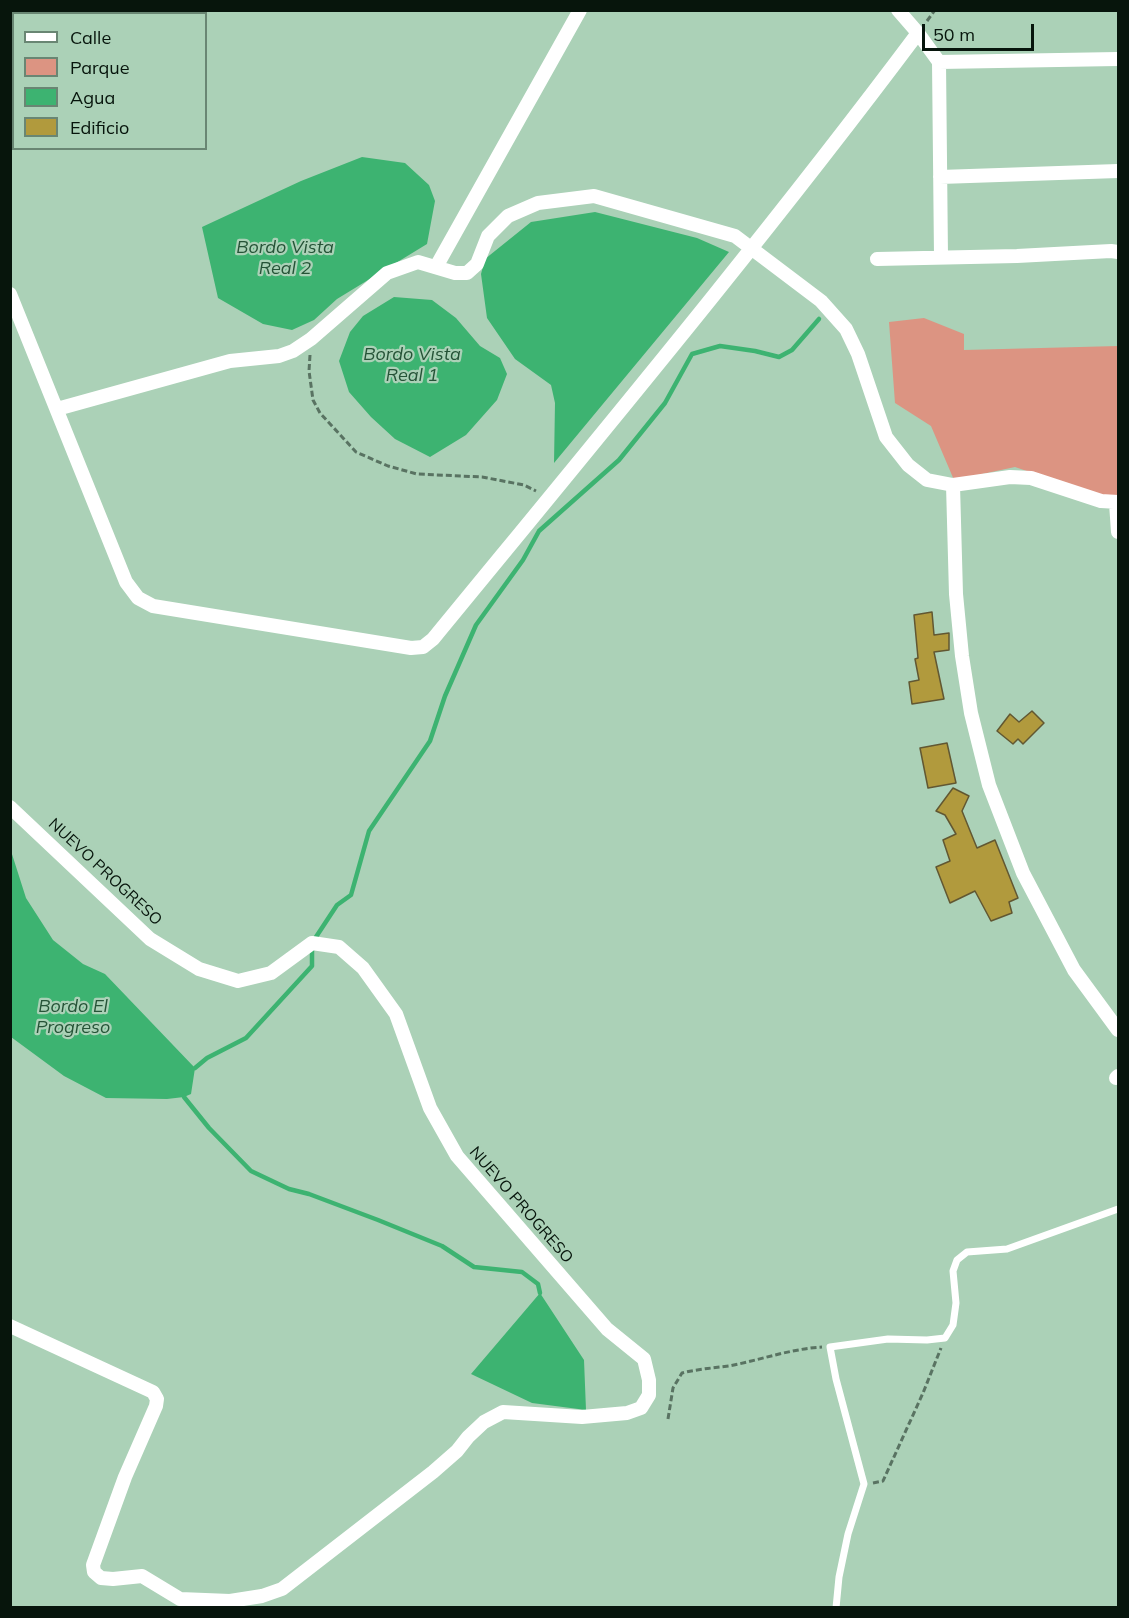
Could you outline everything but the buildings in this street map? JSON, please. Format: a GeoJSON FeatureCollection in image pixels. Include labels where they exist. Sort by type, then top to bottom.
{"type":"FeatureCollection","features":[{"type":"Feature","properties":{"kind":"street"},"geometry":{"type":"LineString","coordinates":[[436,267],[580,10]]}},
{"type":"Feature","properties":{"kind":"street"},"geometry":{"type":"LineString","coordinates":[[898,10],[939,62],[941,256]]}},
{"type":"Feature","properties":{"kind":"street"},"geometry":{"type":"LineString","coordinates":[[10,294],[126,582],[138,598],[153,606],[411,648],[423,647],[434,639],[752,249],[835,144],[918,33]]}},
{"type":"Feature","properties":{"kind":"street"},"geometry":{"type":"LineString","coordinates":[[939,62],[1119,59]]}},
{"type":"Feature","properties":{"kind":"street"},"geometry":{"type":"LineString","coordinates":[[940,177],[1119,171]]}},
{"type":"Feature","properties":{"kind":"street"},"geometry":{"type":"LineString","coordinates":[[57,409],[230,360],[279,356],[293,351],[311,339],[387,273],[418,262],[455,273],[467,273],[477,264],[488,236],[507,216],[538,203],[594,196],[735,236],[821,301],[846,329],[858,354],[886,437],[908,465],[927,480],[952,485],[1010,477],[1031,478],[1101,501],[1117,502],[1119,532]]}},
{"type":"Feature","properties":{"kind":"street"},"geometry":{"type":"LineString","coordinates":[[877,259],[1119,252]]}},
{"type":"Feature","properties":{"kind":"street"},"geometry":{"type":"LineString","coordinates":[[952,485],[956,594],[962,656],[971,713],[989,785],[1023,873],[1074,970],[1119,1030]]}},
{"type":"Feature","properties":{"kind":"street","name":"NUEVO PROGRESO"},"geometry":{"type":"LineString","coordinates":[[10,807],[150,939],[199,969],[238,981],[272,973],[312,943],[339,946],[363,968],[396,1014],[430,1108],[457,1156],[607,1329],[644,1359],[649,1380],[648,1395],[641,1408],[627,1413],[582,1417],[503,1412],[484,1422],[468,1437],[457,1452],[433,1472],[282,1589],[262,1596],[230,1600],[180,1599],[157,1583],[141,1576],[102,1578],[94,1572],[93,1565],[95,1554],[156,1406],[157,1399],[153,1392],[10,1326]]}},
{"type":"Feature","properties":{"kind":"lane"},"geometry":{"type":"LineString","coordinates":[[836,1608],[839,1577],[848,1534],[864,1484],[836,1379],[830,1347],[888,1339],[945,1338],[953,1325],[956,1303],[953,1271],[957,1260],[967,1252],[1006,1249],[1119,1209]]}},
{"type":"Feature","properties":{"kind":"path"},"geometry":{"type":"LineString","coordinates":[[311,339],[309,371],[313,400],[320,413],[357,452],[388,466],[417,474],[482,477],[524,484],[536,490]]}},
{"type":"Feature","properties":{"kind":"path"},"geometry":{"type":"LineString","coordinates":[[864,1484],[883,1481],[945,1338]]}},
{"type":"Feature","properties":{"kind":"path"},"geometry":{"type":"LineString","coordinates":[[668,1419],[673,1388],[682,1373],[703,1368],[729,1366],[805,1348],[830,1347]]}},
{"type":"Feature","properties":{"kind":"green space"},"geometry":{"type":"Polygon","coordinates":[[[924,318],[964,334],[964,350],[1118,346],[1118,506],[1071,486],[1015,467],[954,480],[931,426],[895,403],[889,322],[924,318]]]}},
{"type":"Feature","properties":{"kind":"water","name":"Bordo Vista Real 2"},"geometry":{"type":"Polygon","coordinates":[[[362,157],[405,163],[429,185],[435,201],[427,244],[337,299],[314,320],[292,330],[263,324],[218,298],[202,227],[301,181],[362,157]]]}},
{"type":"Feature","properties":{"kind":"water"},"geometry":{"type":"Polygon","coordinates":[[[595,212],[697,238],[729,252],[554,463],[555,403],[551,385],[515,359],[487,318],[481,274],[485,259],[531,222],[595,212]]]}},
{"type":"Feature","properties":{"kind":"water","name":"Bordo Vista Real 1"},"geometry":{"type":"Polygon","coordinates":[[[394,297],[432,300],[456,318],[480,346],[500,358],[507,374],[497,400],[466,435],[430,457],[395,439],[371,417],[349,392],[339,361],[350,332],[363,316],[394,297]]]}},
{"type":"Feature","properties":{"kind":"water","name":"Bordo El Progreso"},"geometry":{"type":"Polygon","coordinates":[[[11,851],[26,898],[53,940],[83,964],[105,974],[195,1068],[191,1094],[167,1099],[106,1098],[64,1076],[11,1037],[11,851]]]}},
{"type":"Feature","properties":{"kind":"water"},"geometry":{"type":"Polygon","coordinates":[[[540,1293],[584,1360],[586,1410],[532,1403],[471,1374],[540,1293]]]}},
{"type":"Feature","properties":{"kind":"waterway"},"geometry":{"type":"LineString","coordinates":[[195,1068],[207,1058],[246,1038],[312,966],[312,943],[337,905],[351,895],[369,831],[430,741],[445,696],[476,625],[523,560],[539,531],[619,460],[665,403],[692,354],[720,346],[779,357],[792,350],[819,319]]}},
{"type":"Feature","properties":{"kind":"waterway"},"geometry":{"type":"LineString","coordinates":[[184,1097],[209,1128],[251,1171],[289,1189],[309,1194],[442,1246],[474,1267],[522,1272],[538,1284],[540,1293]]}}]}
